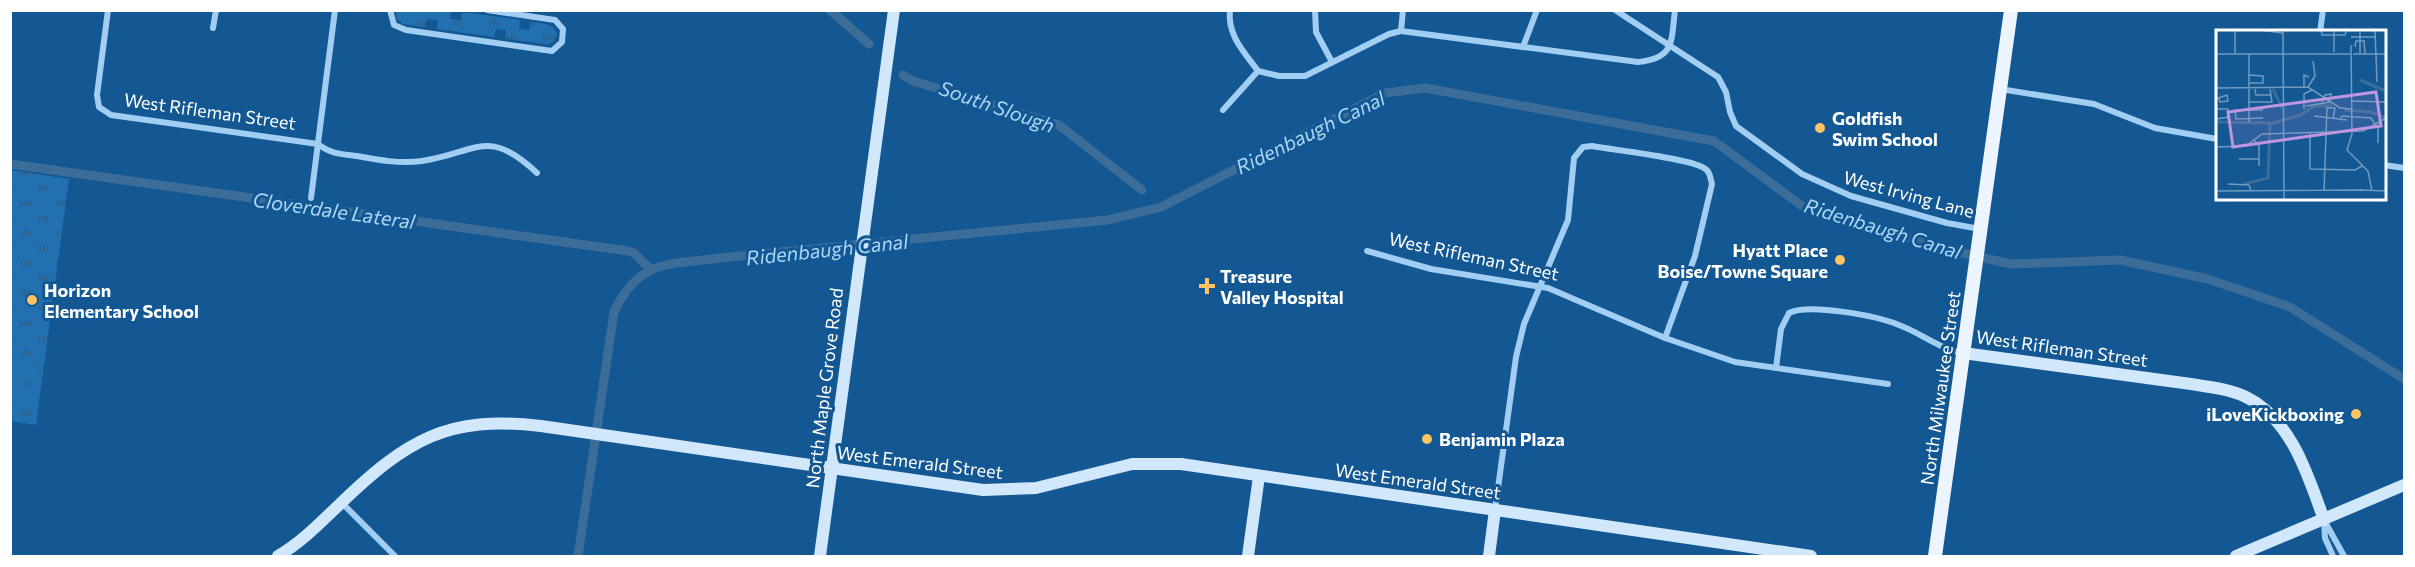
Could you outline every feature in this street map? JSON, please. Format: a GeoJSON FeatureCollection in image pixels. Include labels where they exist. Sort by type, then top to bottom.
{"type":"FeatureCollection","features":[{"type":"Feature","properties":{"kind":"main road","name":"North Maple Grove Road"},"geometry":{"type":"LineString","coordinates":[[820,556],[894,10]]}},
{"type":"Feature","properties":{"kind":"main road","name":"North Milwaukee Street"},"geometry":{"type":"LineString","coordinates":[[1935,556],[2011,10]]}},
{"type":"Feature","properties":{"kind":"main road","name":"West Rifleman Street"},"geometry":{"type":"LineString","coordinates":[[1963,353],[2191,384],[2226,390],[2246,397],[2262,407],[2288,436],[2324,520]]}},
{"type":"Feature","properties":{"kind":"main road","name":"West Emerald Street"},"geometry":{"type":"LineString","coordinates":[[278,556],[299,543],[388,460],[414,444],[453,429],[495,422],[832,470],[993,490],[1036,488],[1117,466],[1157,462],[1811,556]]}},
{"type":"Feature","properties":{"kind":"main road"},"geometry":{"type":"LineString","coordinates":[[1248,556],[1259,476]]}},
{"type":"Feature","properties":{"kind":"main road"},"geometry":{"type":"LineString","coordinates":[[2236,556],[2404,485]]}},
{"type":"Feature","properties":{"kind":"main road"},"geometry":{"type":"LineString","coordinates":[[1489,556],[1495,510]]}},
{"type":"Feature","properties":{"kind":"street","name":"West Rifleman Street"},"geometry":{"type":"LineString","coordinates":[[108,10],[97,95],[99,107],[111,115],[318,144],[327,152],[403,162],[434,159],[465,148],[495,146],[520,158],[537,173]]}},
{"type":"Feature","properties":{"kind":"street"},"geometry":{"type":"LineString","coordinates":[[213,28],[216,10]]}},
{"type":"Feature","properties":{"kind":"street"},"geometry":{"type":"LineString","coordinates":[[311,198],[335,10]]}},
{"type":"Feature","properties":{"kind":"street"},"geometry":{"type":"LineString","coordinates":[[390,10],[394,25],[406,30],[552,51],[559,47],[562,36],[560,24],[555,20],[486,10]]}},
{"type":"Feature","properties":{"kind":"street"},"geometry":{"type":"LineString","coordinates":[[1230,10],[1229,20],[1235,40],[1258,71],[1279,76],[1305,76],[1389,34],[1401,31],[1638,62],[1664,56],[1670,47],[1675,10]]}},
{"type":"Feature","properties":{"kind":"street"},"geometry":{"type":"LineString","coordinates":[[1316,10],[1316,32],[1332,62]]}},
{"type":"Feature","properties":{"kind":"street"},"geometry":{"type":"LineString","coordinates":[[1401,31],[1403,10]]}},
{"type":"Feature","properties":{"kind":"street"},"geometry":{"type":"LineString","coordinates":[[1523,47],[1537,10]]}},
{"type":"Feature","properties":{"kind":"street","name":"West Irving Lane"},"geometry":{"type":"LineString","coordinates":[[1615,10],[1718,77],[1726,92],[1730,112],[1736,126],[1802,174],[1851,196],[1980,229]]}},
{"type":"Feature","properties":{"kind":"street"},"geometry":{"type":"LineString","coordinates":[[2320,30],[2323,10]]}},
{"type":"Feature","properties":{"kind":"street"},"geometry":{"type":"LineString","coordinates":[[1223,110],[1258,71]]}},
{"type":"Feature","properties":{"kind":"street"},"geometry":{"type":"LineString","coordinates":[[2000,89],[2094,104],[2155,128],[2216,139]]}},
{"type":"Feature","properties":{"kind":"street"},"geometry":{"type":"LineString","coordinates":[[1495,510],[1516,357],[1524,324],[1568,220],[1574,158],[1583,147],[1592,146],[1688,162],[1703,167],[1710,174],[1712,184],[1695,256],[1665,338]]}},
{"type":"Feature","properties":{"kind":"street"},"geometry":{"type":"LineString","coordinates":[[2385,165],[2404,168]]}},
{"type":"Feature","properties":{"kind":"street","name":"West Rifleman Street"},"geometry":{"type":"LineString","coordinates":[[1367,251],[1431,269],[1539,286],[1665,338],[1735,362],[1888,384]]}},
{"type":"Feature","properties":{"kind":"street","name":"West Rifleman Street"},"geometry":{"type":"LineString","coordinates":[[1776,368],[1783,322],[1789,313],[1808,308],[1896,323],[1947,350],[1963,353]]}},
{"type":"Feature","properties":{"kind":"street"},"geometry":{"type":"LineString","coordinates":[[342,502],[394,556]]}},
{"type":"Feature","properties":{"kind":"street","name":"West Rifleman Street"},"geometry":{"type":"LineString","coordinates":[[2324,520],[2325,538],[2333,556]]}},
{"type":"Feature","properties":{"kind":"street","name":"West Rifleman Street"},"geometry":{"type":"LineString","coordinates":[[2324,520],[2344,556]]}},
{"type":"Feature","properties":{"kind":"green space"},"geometry":{"type":"Polygon","coordinates":[[[397,10],[451,11],[450,19],[461,20],[463,12],[520,20],[519,29],[529,30],[531,22],[550,26],[557,35],[553,42],[547,44],[505,39],[506,30],[496,29],[494,37],[437,29],[438,20],[427,19],[425,27],[403,24],[396,18],[397,10]]]}},
{"type":"Feature","properties":{"kind":"green space","name":"Horizon Elementary School"},"geometry":{"type":"Polygon","coordinates":[[[11,170],[69,179],[36,425],[11,421],[11,170]]]}},
{"type":"Feature","properties":{"kind":"green space"},"geometry":{"type":"Polygon","coordinates":[[[11,357],[26,359],[20,406],[11,405],[11,357]]]}},
{"type":"Feature","properties":{"kind":"waterway","name":"South Slough"},"geometry":{"type":"LineString","coordinates":[[830,10],[869,44]]}},
{"type":"Feature","properties":{"kind":"waterway","name":"South Slough"},"geometry":{"type":"LineString","coordinates":[[903,75],[913,81],[1059,125],[1142,190]]}},
{"type":"Feature","properties":{"kind":"waterway","name":"Ridenbaugh Canal"},"geometry":{"type":"LineString","coordinates":[[578,556],[614,312],[634,282],[645,273],[670,264],[685,262],[1107,220],[1161,207],[1385,93],[1425,88],[1714,141],[1802,206],[1949,250],[2011,264],[2120,260],[2208,279],[2290,307],[2404,379]]}},
{"type":"Feature","properties":{"kind":"waterway","name":"Cloverdale Lateral"},"geometry":{"type":"LineString","coordinates":[[10,164],[628,251],[634,253],[651,270]]}},
{"type":"Feature","properties":{"kind":"place","name":"Goldfish Swim School"},"geometry":{"type":"Point","coordinates":[1820,128]}},
{"type":"Feature","properties":{"kind":"place","name":"Hyatt Place Boise/Towne Square"},"geometry":{"type":"Point","coordinates":[1840,260]}},
{"type":"Feature","properties":{"kind":"place","name":"Treasure Valley Hospital"},"geometry":{"type":"Point","coordinates":[1207,286]}},
{"type":"Feature","properties":{"kind":"place","name":"Horizon Elementary School"},"geometry":{"type":"Point","coordinates":[32,300]}},
{"type":"Feature","properties":{"kind":"place","name":"iLoveKickboxing"},"geometry":{"type":"Point","coordinates":[2356,414]}},
{"type":"Feature","properties":{"kind":"place","name":"Benjamin Plaza"},"geometry":{"type":"Point","coordinates":[1427,439]}}]}
